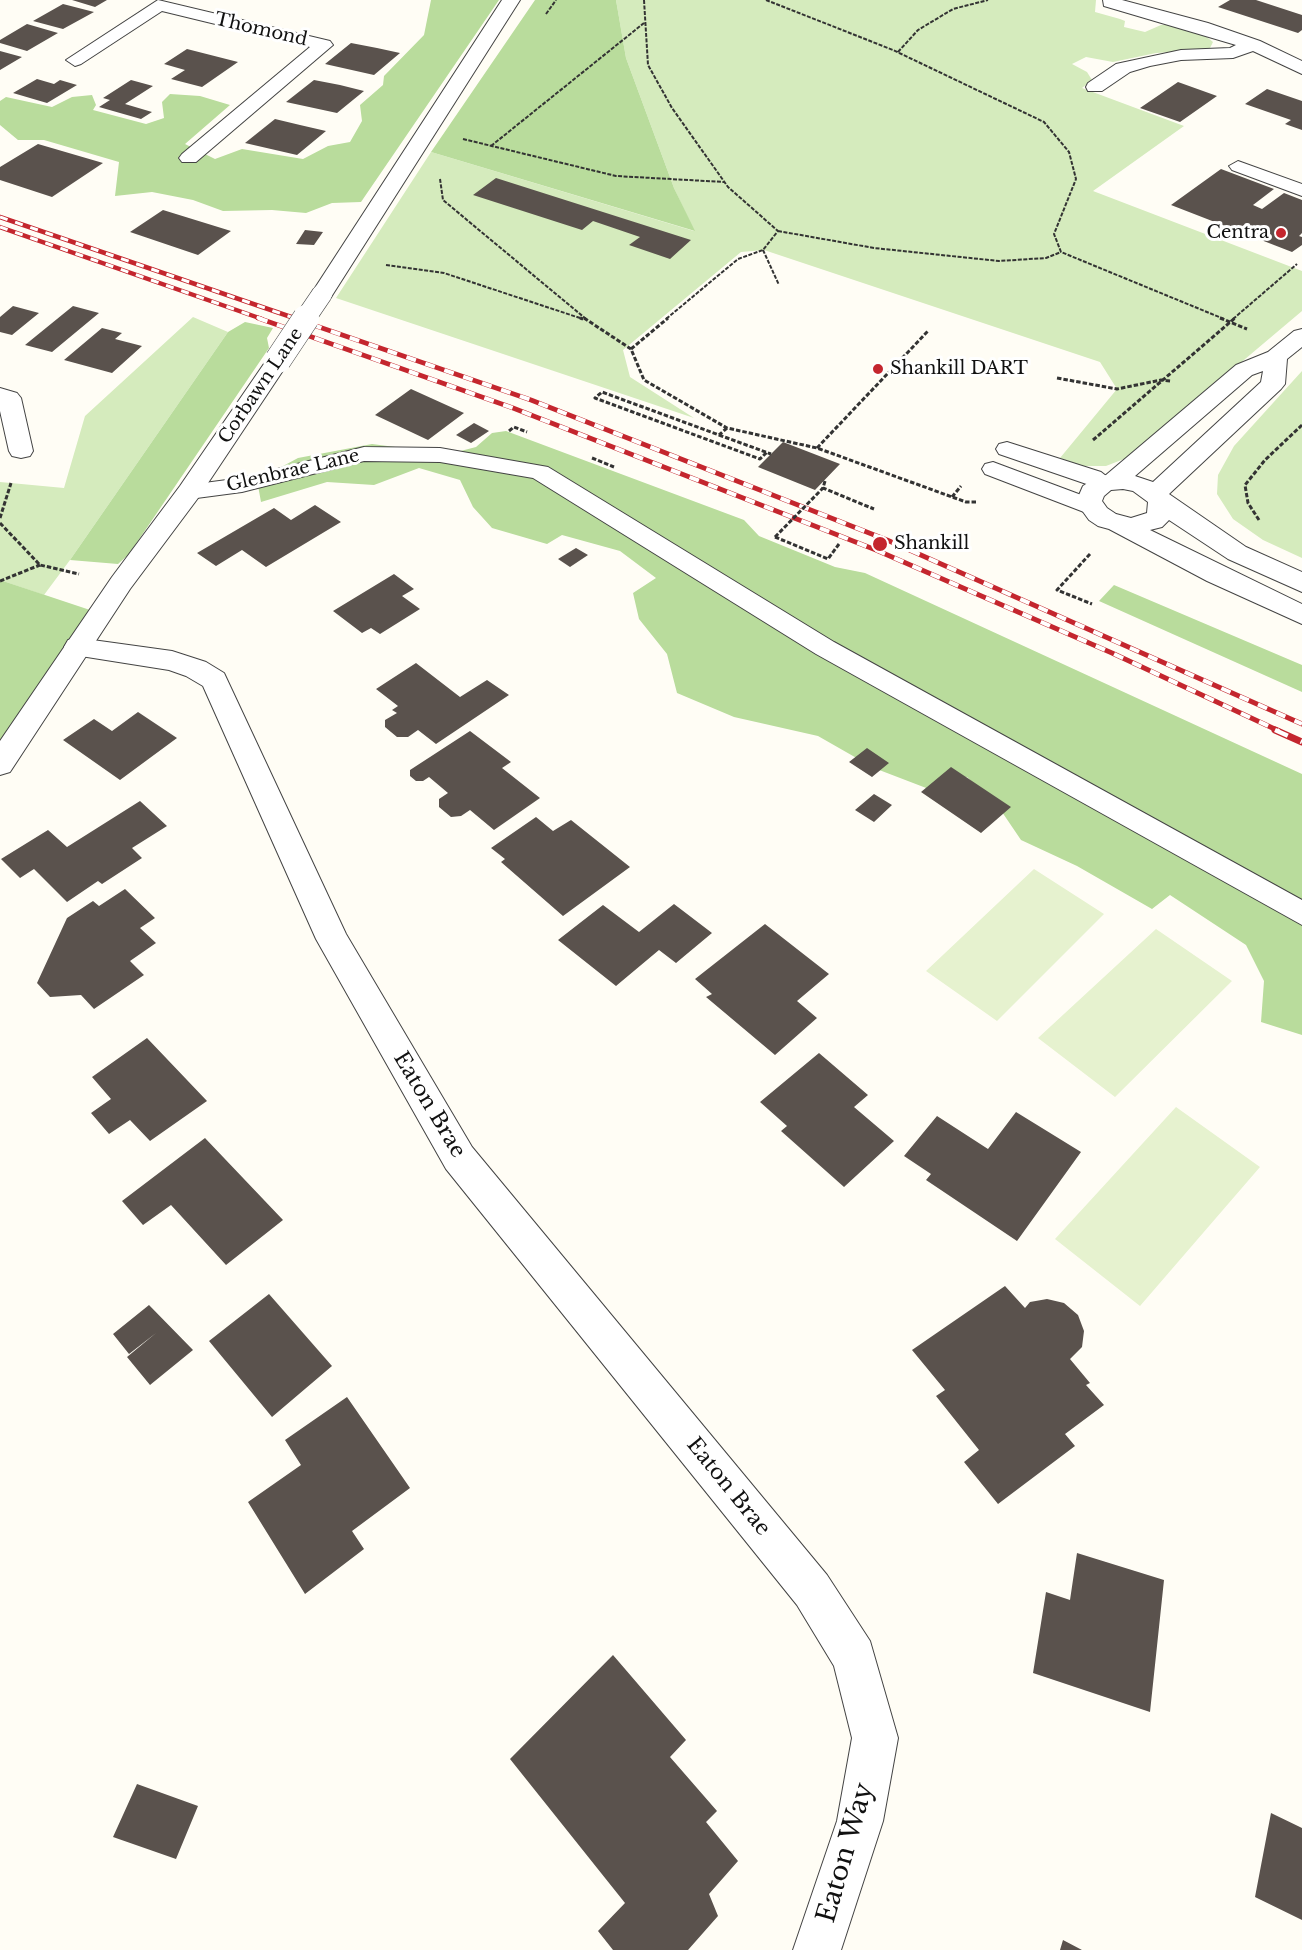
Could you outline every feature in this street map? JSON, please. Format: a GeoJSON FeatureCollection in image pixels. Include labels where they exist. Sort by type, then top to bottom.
{"type":"FeatureCollection","features":[{"type":"Feature","properties":{"kind":"street","name":"Corbawn Lane"},"geometry":{"type":"LineString","coordinates":[[0,764],[121,584],[189,492],[278,360],[511,0]]}},
{"type":"Feature","properties":{"kind":"street"},"geometry":{"type":"LineString","coordinates":[[1110,2],[1202,27],[1254,45],[1302,68]]}},
{"type":"Feature","properties":{"kind":"street","name":"Thomond"},"geometry":{"type":"LineString","coordinates":[[75,60],[162,3],[324,45],[189,158]]}},
{"type":"Feature","properties":{"kind":"street"},"geometry":{"type":"LineString","coordinates":[[1101,77],[1147,61],[1181,55],[1233,53],[1254,45]]}},
{"type":"Feature","properties":{"kind":"street"},"geometry":{"type":"LineString","coordinates":[[1302,336],[1276,357],[1244,370],[1109,483],[1089,496],[1092,507],[1098,514],[1216,575],[1302,615]]}},
{"type":"Feature","properties":{"kind":"street"},"geometry":{"type":"LineString","coordinates":[[1119,524],[1131,526],[1153,521],[1159,516],[1158,499],[1273,384],[1276,357]]}},
{"type":"Feature","properties":{"kind":"street"},"geometry":{"type":"LineString","coordinates":[[0,395],[9,398],[21,451]]}},
{"type":"Feature","properties":{"kind":"street"},"geometry":{"type":"LineString","coordinates":[[1109,483],[1133,483],[1237,554],[1302,583]]}},
{"type":"Feature","properties":{"kind":"street","name":"Eaton Brae"},"geometry":{"type":"LineString","coordinates":[[78,648],[172,661],[196,669],[214,680],[332,939],[459,1158],[812,1590]]}},
{"type":"Feature","properties":{"kind":"street","name":"Eaton Way"},"geometry":{"type":"LineString","coordinates":[[812,1590],[854,1657],[875,1738],[860,1821],[818,1950]]}},
{"type":"Feature","properties":{"kind":"lane"},"geometry":{"type":"LineString","coordinates":[[1238,166],[1302,190]]}},
{"type":"Feature","properties":{"kind":"lane"},"geometry":{"type":"LineString","coordinates":[[1007,449],[1109,483]]}},
{"type":"Feature","properties":{"kind":"lane","name":"Glenbrae Lane"},"geometry":{"type":"LineString","coordinates":[[189,492],[242,485],[364,454],[440,455],[540,472],[825,648],[1302,914]]}},
{"type":"Feature","properties":{"kind":"lane"},"geometry":{"type":"LineString","coordinates":[[993,469],[1092,507]]}},
{"type":"Feature","properties":{"kind":"path"},"geometry":{"type":"LineString","coordinates":[[644,0],[648,65],[672,108],[725,182],[778,231],[874,248],[999,261],[1046,258],[1061,252],[1228,321]]}},
{"type":"Feature","properties":{"kind":"path"},"geometry":{"type":"LineString","coordinates":[[766,0],[898,52],[1044,122],[1069,152],[1076,179],[1054,234],[1061,252]]}},
{"type":"Feature","properties":{"kind":"path"},"geometry":{"type":"LineString","coordinates":[[898,52],[918,30],[953,9],[988,0]]}},
{"type":"Feature","properties":{"kind":"path"},"geometry":{"type":"LineString","coordinates":[[490,147],[644,23]]}},
{"type":"Feature","properties":{"kind":"path"},"geometry":{"type":"LineString","coordinates":[[460,138],[616,176],[725,182]]}},
{"type":"Feature","properties":{"kind":"path"},"geometry":{"type":"LineString","coordinates":[[438,169],[443,200],[587,320],[631,348],[644,380],[727,428],[817,448],[966,502],[985,502]]}},
{"type":"Feature","properties":{"kind":"path"},"geometry":{"type":"LineString","coordinates":[[631,348],[738,259],[764,250],[778,231]]}},
{"type":"Feature","properties":{"kind":"path"},"geometry":{"type":"LineString","coordinates":[[764,250],[779,285]]}},
{"type":"Feature","properties":{"kind":"path"},"geometry":{"type":"LineString","coordinates":[[347,256],[360,261],[444,273],[587,320]]}},
{"type":"Feature","properties":{"kind":"path"},"geometry":{"type":"LineString","coordinates":[[1092,440],[1297,264]]}},
{"type":"Feature","properties":{"kind":"path"},"geometry":{"type":"LineString","coordinates":[[817,448],[928,331]]}},
{"type":"Feature","properties":{"kind":"path"},"geometry":{"type":"LineString","coordinates":[[1057,378],[1117,389],[1161,380]]}},
{"type":"Feature","properties":{"kind":"path"},"geometry":{"type":"LineString","coordinates":[[602,392],[719,435],[769,453],[760,459],[595,398],[602,392]]}},
{"type":"Feature","properties":{"kind":"path"},"geometry":{"type":"LineString","coordinates":[[1264,527],[1248,502],[1245,485],[1265,460],[1302,425]]}},
{"type":"Feature","properties":{"kind":"path"},"geometry":{"type":"LineString","coordinates":[[719,435],[727,428]]}},
{"type":"Feature","properties":{"kind":"path"},"geometry":{"type":"LineString","coordinates":[[825,481],[824,488],[775,537],[828,558],[838,544]]}},
{"type":"Feature","properties":{"kind":"path"},"geometry":{"type":"LineString","coordinates":[[824,488],[874,509]]}},
{"type":"Feature","properties":{"kind":"path"},"geometry":{"type":"LineString","coordinates":[[0,523],[40,565],[121,584]]}},
{"type":"Feature","properties":{"kind":"path"},"geometry":{"type":"LineString","coordinates":[[1080,564],[1057,590],[1092,604]]}},
{"type":"Feature","properties":{"kind":"path"},"geometry":{"type":"LineString","coordinates":[[0,581],[40,565]]}},
{"type":"Feature","properties":{"kind":"green space"},"geometry":{"type":"Polygon","coordinates":[[[431,0],[499,0],[361,202],[332,203],[306,213],[272,210],[223,211],[193,200],[152,192],[115,196],[119,162],[44,140],[18,140],[0,125],[0,101],[6,97],[52,107],[72,97],[92,95],[96,105],[93,110],[146,124],[164,118],[162,102],[170,94],[200,96],[230,105],[185,144],[215,159],[242,149],[303,159],[328,146],[350,142],[362,121],[360,105],[383,85],[384,76],[424,35],[431,0]]]}},
{"type":"Feature","properties":{"kind":"green space"},"geometry":{"type":"Polygon","coordinates":[[[535,0],[616,0],[626,58],[674,188],[695,231],[431,152],[535,0]]]}},
{"type":"Feature","properties":{"kind":"green space"},"geometry":{"type":"Polygon","coordinates":[[[616,0],[1096,0],[1095,12],[1125,21],[1124,27],[1145,32],[1161,25],[1169,25],[1203,34],[1213,42],[1210,48],[1205,50],[1156,53],[1113,62],[1086,57],[1072,64],[1087,72],[1092,80],[1082,88],[1184,126],[1093,191],[1302,271],[1302,311],[1129,457],[1106,466],[1082,466],[1060,458],[1117,389],[1100,362],[764,250],[741,252],[623,350],[630,377],[694,418],[336,298],[431,152],[694,231],[674,188],[626,58],[616,0]]]}},
{"type":"Feature","properties":{"kind":"green space"},"geometry":{"type":"Polygon","coordinates":[[[193,317],[228,332],[70,560],[44,595],[0,580],[0,482],[64,488],[85,416],[193,317]]]}},
{"type":"Feature","properties":{"kind":"green space"},"geometry":{"type":"Polygon","coordinates":[[[245,322],[273,328],[267,338],[269,348],[129,554],[118,564],[70,560],[228,332],[245,322]]]}},
{"type":"Feature","properties":{"kind":"green space"},"geometry":{"type":"Polygon","coordinates":[[[1302,371],[1302,558],[1263,540],[1233,519],[1217,494],[1218,475],[1234,446],[1302,371]]]}},
{"type":"Feature","properties":{"kind":"green space"},"geometry":{"type":"Polygon","coordinates":[[[506,431],[744,520],[759,536],[835,567],[865,573],[1302,774],[1302,1035],[1261,1022],[1264,981],[1246,945],[1170,895],[1152,909],[1077,866],[1021,840],[1002,812],[967,777],[934,791],[874,768],[818,736],[734,717],[677,693],[667,654],[639,619],[633,593],[656,578],[620,551],[562,535],[547,544],[492,528],[473,507],[460,480],[419,468],[374,485],[327,482],[261,502],[257,480],[298,458],[372,444],[449,454],[476,447],[492,433],[506,431]]]}},
{"type":"Feature","properties":{"kind":"green space"},"geometry":{"type":"Polygon","coordinates":[[[0,580],[90,610],[0,741],[0,580]]]}},
{"type":"Feature","properties":{"kind":"green space"},"geometry":{"type":"Polygon","coordinates":[[[1114,585],[1302,665],[1302,692],[1099,601],[1114,585]]]}},
{"type":"Feature","properties":{"kind":"green space"},"geometry":{"type":"Polygon","coordinates":[[[1034,869],[1104,914],[997,1021],[926,971],[1034,869]]]}},
{"type":"Feature","properties":{"kind":"green space"},"geometry":{"type":"Polygon","coordinates":[[[1156,929],[1232,981],[1115,1097],[1038,1038],[1156,929]]]}},
{"type":"Feature","properties":{"kind":"green space"},"geometry":{"type":"Polygon","coordinates":[[[1176,1107],[1260,1167],[1140,1306],[1055,1239],[1176,1107]]]}},
{"type":"Feature","properties":{"kind":"building"},"geometry":{"type":"Polygon","coordinates":[[[72,0],[107,0],[95,7],[72,0]]]}},
{"type":"Feature","properties":{"kind":"building"},"geometry":{"type":"Polygon","coordinates":[[[1230,0],[1256,0],[1302,15],[1302,30],[1298,33],[1218,7],[1230,0]]]}},
{"type":"Feature","properties":{"kind":"building"},"geometry":{"type":"Polygon","coordinates":[[[63,4],[94,12],[63,29],[33,21],[63,4]]]}},
{"type":"Feature","properties":{"kind":"building"},"geometry":{"type":"Polygon","coordinates":[[[27,24],[58,33],[27,51],[0,43],[0,40],[27,24]]]}},
{"type":"Feature","properties":{"kind":"building"},"geometry":{"type":"Polygon","coordinates":[[[351,43],[400,53],[374,75],[325,64],[351,43]]]}},
{"type":"Feature","properties":{"kind":"building"},"geometry":{"type":"Polygon","coordinates":[[[187,49],[238,62],[202,87],[171,79],[185,70],[164,64],[187,49]]]}},
{"type":"Feature","properties":{"kind":"building"},"geometry":{"type":"Polygon","coordinates":[[[0,51],[22,57],[0,70],[0,51]]]}},
{"type":"Feature","properties":{"kind":"building"},"geometry":{"type":"Polygon","coordinates":[[[37,79],[54,84],[60,80],[77,85],[47,103],[13,93],[37,79]]]}},
{"type":"Feature","properties":{"kind":"building"},"geometry":{"type":"Polygon","coordinates":[[[131,80],[153,86],[125,104],[152,112],[141,119],[99,107],[110,100],[103,98],[131,80]]]}},
{"type":"Feature","properties":{"kind":"building"},"geometry":{"type":"Polygon","coordinates":[[[314,80],[364,91],[337,113],[286,102],[314,80]]]}},
{"type":"Feature","properties":{"kind":"building"},"geometry":{"type":"Polygon","coordinates":[[[1178,82],[1217,96],[1180,122],[1140,108],[1178,82]]]}},
{"type":"Feature","properties":{"kind":"building"},"geometry":{"type":"Polygon","coordinates":[[[1267,89],[1302,101],[1302,130],[1285,124],[1291,120],[1245,104],[1267,89]]]}},
{"type":"Feature","properties":{"kind":"building"},"geometry":{"type":"Polygon","coordinates":[[[275,119],[326,131],[297,155],[245,143],[275,119]]]}},
{"type":"Feature","properties":{"kind":"building"},"geometry":{"type":"Polygon","coordinates":[[[38,144],[103,163],[52,197],[0,180],[0,167],[38,144]]]}},
{"type":"Feature","properties":{"kind":"building"},"geometry":{"type":"Polygon","coordinates":[[[1221,169],[1274,189],[1253,205],[1262,209],[1284,193],[1302,200],[1302,233],[1299,236],[1302,237],[1302,245],[1292,252],[1171,205],[1221,169]]]}},
{"type":"Feature","properties":{"kind":"building"},"geometry":{"type":"Polygon","coordinates":[[[496,178],[691,240],[670,259],[629,245],[640,237],[593,221],[582,230],[473,195],[496,178]]]}},
{"type":"Feature","properties":{"kind":"building"},"geometry":{"type":"Polygon","coordinates":[[[163,210],[231,231],[198,255],[130,232],[163,210]]]}},
{"type":"Feature","properties":{"kind":"building"},"geometry":{"type":"Polygon","coordinates":[[[305,230],[323,232],[314,245],[296,244],[305,230]]]}},
{"type":"Feature","properties":{"kind":"building"},"geometry":{"type":"Polygon","coordinates":[[[13,306],[39,313],[12,335],[0,332],[0,317],[13,306]]]}},
{"type":"Feature","properties":{"kind":"building"},"geometry":{"type":"Polygon","coordinates":[[[73,306],[99,313],[52,352],[25,345],[73,306]]]}},
{"type":"Feature","properties":{"kind":"building"},"geometry":{"type":"Polygon","coordinates":[[[102,328],[122,333],[115,339],[142,346],[112,373],[64,360],[102,328]]]}},
{"type":"Feature","properties":{"kind":"building"},"geometry":{"type":"Polygon","coordinates":[[[411,389],[464,413],[428,440],[375,415],[411,389]]]}},
{"type":"Feature","properties":{"kind":"building"},"geometry":{"type":"Polygon","coordinates":[[[474,423],[489,431],[471,443],[456,435],[474,423]]]}},
{"type":"Feature","properties":{"kind":"building"},"geometry":{"type":"Polygon","coordinates":[[[783,442],[840,464],[815,490],[758,467],[783,442]]]}},
{"type":"Feature","properties":{"kind":"building"},"geometry":{"type":"Polygon","coordinates":[[[315,505],[341,522],[266,567],[242,550],[216,566],[197,553],[274,508],[291,520],[315,505]]]}},
{"type":"Feature","properties":{"kind":"building"},"geometry":{"type":"Polygon","coordinates":[[[576,548],[588,555],[570,567],[558,559],[576,548]]]}},
{"type":"Feature","properties":{"kind":"building"},"geometry":{"type":"Polygon","coordinates":[[[394,574],[414,589],[402,596],[420,609],[380,634],[371,628],[362,633],[333,611],[394,574]]]}},
{"type":"Feature","properties":{"kind":"building"},"geometry":{"type":"Polygon","coordinates":[[[416,663],[460,697],[487,680],[509,695],[436,744],[418,730],[408,737],[397,737],[385,727],[385,720],[397,713],[392,710],[398,706],[376,689],[416,663]]]}},
{"type":"Feature","properties":{"kind":"building"},"geometry":{"type":"Polygon","coordinates":[[[138,712],[177,738],[120,780],[63,740],[94,719],[112,731],[138,712]]]}},
{"type":"Feature","properties":{"kind":"building"},"geometry":{"type":"Polygon","coordinates":[[[470,731],[511,762],[502,768],[540,798],[494,830],[470,810],[461,816],[451,817],[439,807],[439,799],[448,793],[429,777],[423,781],[416,781],[410,776],[410,770],[470,731]]]}},
{"type":"Feature","properties":{"kind":"building"},"geometry":{"type":"Polygon","coordinates":[[[867,748],[889,763],[872,777],[849,762],[867,748]]]}},
{"type":"Feature","properties":{"kind":"building"},"geometry":{"type":"Polygon","coordinates":[[[951,767],[1011,807],[981,833],[921,792],[951,767]]]}},
{"type":"Feature","properties":{"kind":"building"},"geometry":{"type":"Polygon","coordinates":[[[874,794],[892,805],[874,822],[855,810],[874,794]]]}},
{"type":"Feature","properties":{"kind":"building"},"geometry":{"type":"Polygon","coordinates":[[[140,801],[167,826],[132,848],[142,858],[102,884],[98,881],[67,902],[34,869],[20,878],[1,859],[48,830],[67,847],[140,801]]]}},
{"type":"Feature","properties":{"kind":"building"},"geometry":{"type":"Polygon","coordinates":[[[536,817],[553,831],[571,820],[630,867],[563,916],[501,862],[505,859],[491,848],[536,817]]]}},
{"type":"Feature","properties":{"kind":"building"},"geometry":{"type":"Polygon","coordinates":[[[125,889],[155,918],[140,928],[156,943],[130,961],[144,975],[94,1009],[81,995],[50,997],[37,983],[67,918],[93,901],[99,906],[125,889]]]}},
{"type":"Feature","properties":{"kind":"building"},"geometry":{"type":"Polygon","coordinates":[[[674,904],[712,933],[676,963],[659,950],[616,986],[558,940],[603,905],[639,932],[674,904]]]}},
{"type":"Feature","properties":{"kind":"building"},"geometry":{"type":"Polygon","coordinates":[[[765,924],[829,974],[797,1001],[817,1018],[775,1055],[706,997],[712,994],[695,979],[765,924]]]}},
{"type":"Feature","properties":{"kind":"building"},"geometry":{"type":"Polygon","coordinates":[[[147,1038],[207,1101],[150,1141],[130,1120],[109,1134],[91,1113],[111,1099],[92,1077],[147,1038]]]}},
{"type":"Feature","properties":{"kind":"building"},"geometry":{"type":"Polygon","coordinates":[[[819,1053],[868,1095],[854,1107],[894,1141],[844,1187],[781,1131],[787,1126],[760,1102],[819,1053]]]}},
{"type":"Feature","properties":{"kind":"building"},"geometry":{"type":"Polygon","coordinates":[[[1016,1112],[1081,1152],[1017,1241],[926,1180],[931,1174],[904,1156],[937,1116],[988,1149],[1016,1112]]]}},
{"type":"Feature","properties":{"kind":"building"},"geometry":{"type":"Polygon","coordinates":[[[205,1138],[283,1220],[226,1265],[171,1205],[143,1225],[122,1201],[205,1138]]]}},
{"type":"Feature","properties":{"kind":"building"},"geometry":{"type":"Polygon","coordinates":[[[1005,1286],[1025,1308],[1030,1302],[1047,1299],[1064,1303],[1078,1315],[1084,1331],[1082,1347],[1070,1359],[1090,1383],[1086,1385],[1104,1405],[1065,1434],[1075,1446],[998,1504],[964,1462],[979,1450],[936,1396],[945,1390],[912,1350],[1005,1286]]]}},
{"type":"Feature","properties":{"kind":"building"},"geometry":{"type":"Polygon","coordinates":[[[269,1294],[332,1366],[272,1417],[209,1341],[269,1294]]]}},
{"type":"Feature","properties":{"kind":"building"},"geometry":{"type":"Polygon","coordinates":[[[149,1305],[193,1350],[150,1385],[127,1357],[156,1333],[129,1354],[113,1334],[149,1305]]]}},
{"type":"Feature","properties":{"kind":"building"},"geometry":{"type":"Polygon","coordinates":[[[347,1397],[410,1488],[352,1531],[364,1549],[305,1594],[248,1502],[301,1465],[285,1440],[347,1397]]]}},
{"type":"Feature","properties":{"kind":"building"},"geometry":{"type":"Polygon","coordinates":[[[1077,1553],[1164,1580],[1150,1712],[1033,1673],[1046,1592],[1070,1600],[1077,1553]]]}},
{"type":"Feature","properties":{"kind":"building"},"geometry":{"type":"Polygon","coordinates":[[[613,1655],[686,1740],[670,1757],[717,1811],[706,1822],[738,1861],[709,1894],[718,1916],[688,1950],[613,1950],[598,1931],[625,1903],[510,1759],[613,1655]]]}},
{"type":"Feature","properties":{"kind":"building"},"geometry":{"type":"Polygon","coordinates":[[[137,1784],[198,1806],[176,1859],[113,1837],[137,1784]]]}},
{"type":"Feature","properties":{"kind":"building"},"geometry":{"type":"Polygon","coordinates":[[[1271,1813],[1302,1828],[1302,1920],[1255,1897],[1271,1813]]]}},
{"type":"Feature","properties":{"kind":"building"},"geometry":{"type":"Polygon","coordinates":[[[1063,1940],[1082,1950],[1060,1950],[1063,1940]]]}},
{"type":"Feature","properties":{"kind":"railway"},"geometry":{"type":"LineString","coordinates":[[0,217],[297,319]]}},
{"type":"Feature","properties":{"kind":"railway"},"geometry":{"type":"LineString","coordinates":[[0,227],[262,319]]}},
{"type":"Feature","properties":{"kind":"railway"},"geometry":{"type":"LineString","coordinates":[[258,318],[513,408],[876,550],[1112,653],[1279,731]]}},
{"type":"Feature","properties":{"kind":"railway"},"geometry":{"type":"LineString","coordinates":[[293,318],[531,400],[887,540],[1302,724]]}},
{"type":"Feature","properties":{"kind":"railway"},"geometry":{"type":"LineString","coordinates":[[1275,730],[1302,742]]}},
{"type":"Feature","properties":{"kind":"place","name":"Centra"},"geometry":{"type":"Point","coordinates":[1281,233]}},
{"type":"Feature","properties":{"kind":"place","name":"Shankill DART"},"geometry":{"type":"Point","coordinates":[878,369]}},
{"type":"Feature","properties":{"kind":"place","name":"Shankill"},"geometry":{"type":"Point","coordinates":[880,544]}}]}
